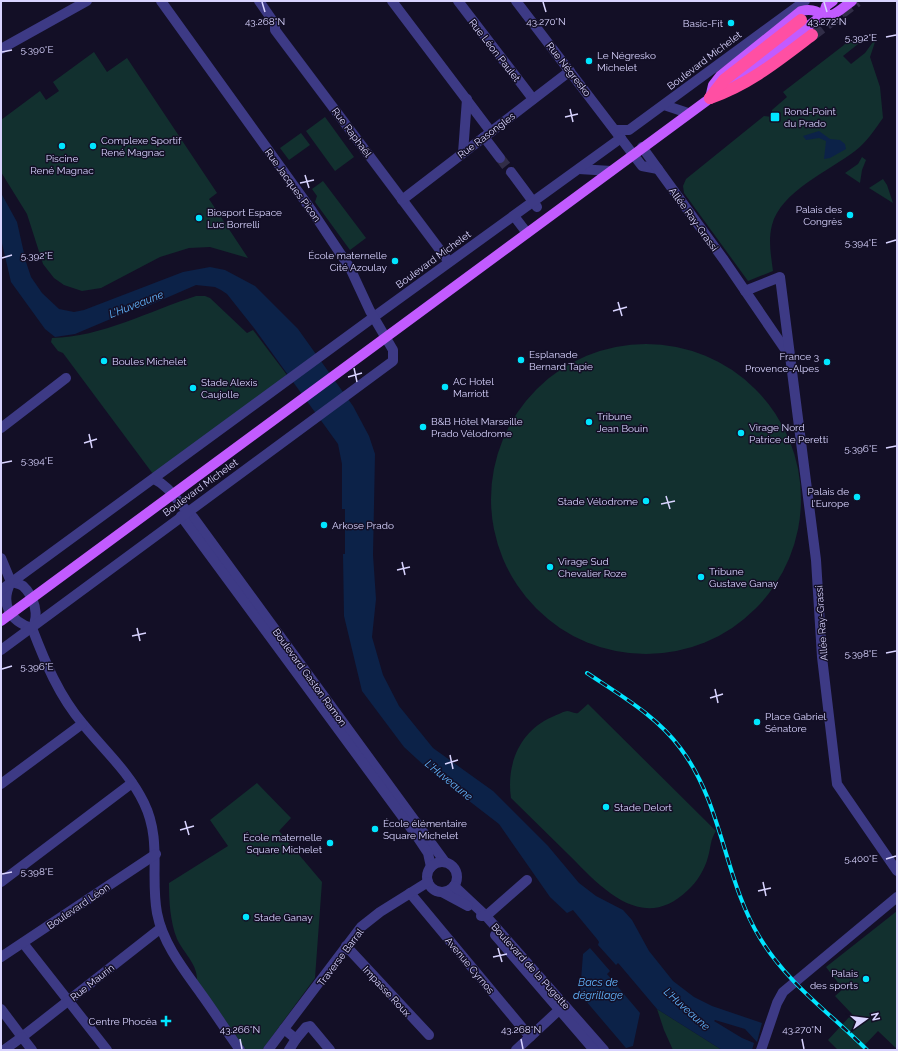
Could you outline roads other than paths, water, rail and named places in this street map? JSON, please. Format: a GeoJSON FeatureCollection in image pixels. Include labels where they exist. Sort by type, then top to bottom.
{"type":"FeatureCollection","features":[{"type":"Feature","properties":{"kind":"highway"},"geometry":{"type":"LineString","coordinates":[[710,98],[724,80],[801,20]]}},
{"type":"Feature","properties":{"kind":"highway"},"geometry":{"type":"LineString","coordinates":[[710,98],[732,90],[754,79],[812,35]]}},
{"type":"Feature","properties":{"kind":"main road","name":"Boulevard Michelet"},"geometry":{"type":"LineString","coordinates":[[1,621],[688,113],[823,15],[826,6],[833,1]]}},
{"type":"Feature","properties":{"kind":"main road","name":"Boulevard Michelet"},"geometry":{"type":"LineString","coordinates":[[710,98],[713,85],[720,76],[801,11],[809,9],[817,10],[823,15],[832,15],[852,1]]}},
{"type":"Feature","properties":{"kind":"street"},"geometry":{"type":"LineString","coordinates":[[1,49],[87,1]]}},
{"type":"Feature","properties":{"kind":"street","name":"Rue Jacques Picon"},"geometry":{"type":"LineString","coordinates":[[161,1],[312,210],[350,268],[385,337]]}},
{"type":"Feature","properties":{"kind":"street","name":"Rue Raphaël"},"geometry":{"type":"LineString","coordinates":[[258,1],[275,24],[275,30],[449,262]]}},
{"type":"Feature","properties":{"kind":"street"},"geometry":{"type":"LineString","coordinates":[[392,1],[467,99],[488,134],[500,158]]}},
{"type":"Feature","properties":{"kind":"street","name":"Rue Léon Paulet"},"geometry":{"type":"LineString","coordinates":[[458,1],[533,99]]}},
{"type":"Feature","properties":{"kind":"street","name":"Rue Négresko"},"geometry":{"type":"LineString","coordinates":[[516,1],[642,166],[658,168]]}},
{"type":"Feature","properties":{"kind":"street","name":"Boulevard Michelet"},"geometry":{"type":"LineString","coordinates":[[615,130],[629,130],[806,1]]}},
{"type":"Feature","properties":{"kind":"street","name":"Rue Rasongles"},"geometry":{"type":"LineString","coordinates":[[402,200],[570,71]]}},
{"type":"Feature","properties":{"kind":"street"},"geometry":{"type":"LineString","coordinates":[[463,153],[467,99]]}},
{"type":"Feature","properties":{"kind":"street"},"geometry":{"type":"LineString","coordinates":[[664,105],[688,113]]}},
{"type":"Feature","properties":{"kind":"street","name":"Boulevard Michelet"},"geometry":{"type":"LineString","coordinates":[[1,590],[449,262],[514,216],[535,204],[621,138]]}},
{"type":"Feature","properties":{"kind":"street","name":"Allée Ray-Grassi"},"geometry":{"type":"LineString","coordinates":[[642,147],[746,291],[790,357]]}},
{"type":"Feature","properties":{"kind":"street"},"geometry":{"type":"LineString","coordinates":[[579,169],[611,171]]}},
{"type":"Feature","properties":{"kind":"street"},"geometry":{"type":"LineString","coordinates":[[511,172],[535,204]]}},
{"type":"Feature","properties":{"kind":"street"},"geometry":{"type":"LineString","coordinates":[[514,216],[527,233]]}},
{"type":"Feature","properties":{"kind":"street","name":"Allée Ray-Grassi"},"geometry":{"type":"LineString","coordinates":[[746,291],[780,277],[816,560],[822,657],[837,784],[897,871]]}},
{"type":"Feature","properties":{"kind":"street","name":"Boulevard Michelet"},"geometry":{"type":"LineString","coordinates":[[1,650],[394,361],[393,350],[385,337]]}},
{"type":"Feature","properties":{"kind":"street"},"geometry":{"type":"LineString","coordinates":[[1,428],[66,378]]}},
{"type":"Feature","properties":{"kind":"street","name":"Boulevard Michelet"},"geometry":{"type":"LineString","coordinates":[[154,479],[174,494]]}},
{"type":"Feature","properties":{"kind":"street","name":"Boulevard Gaston Ramon"},"geometry":{"type":"LineString","coordinates":[[174,494],[184,514],[416,835],[428,853],[431,867]]}},
{"type":"Feature","properties":{"kind":"street","name":"Boulevard Gaston Ramon"},"geometry":{"type":"LineString","coordinates":[[184,514],[194,517],[445,862]]}},
{"type":"Feature","properties":{"kind":"street"},"geometry":{"type":"LineString","coordinates":[[1,558],[11,582],[22,586],[32,598],[35,608],[36,621],[32,628]]}},
{"type":"Feature","properties":{"kind":"street"},"geometry":{"type":"LineString","coordinates":[[11,582],[6,592],[10,614],[14,619],[32,628],[54,680],[82,724],[110,753],[132,783],[148,813],[156,854],[156,906],[161,928],[180,964],[237,1049]]}},
{"type":"Feature","properties":{"kind":"street"},"geometry":{"type":"LineString","coordinates":[[1,784],[82,724]]}},
{"type":"Feature","properties":{"kind":"street"},"geometry":{"type":"LineString","coordinates":[[1,882],[132,783]]}},
{"type":"Feature","properties":{"kind":"street","name":"Boulevard Léon"},"geometry":{"type":"LineString","coordinates":[[1,958],[156,854]]}},
{"type":"Feature","properties":{"kind":"street"},"geometry":{"type":"LineString","coordinates":[[445,862],[452,866],[457,873],[454,886],[442,892],[434,889],[428,882],[428,874],[431,867],[435,864],[445,862]]}},
{"type":"Feature","properties":{"kind":"street"},"geometry":{"type":"LineString","coordinates":[[482,916],[527,880]]}},
{"type":"Feature","properties":{"kind":"street","name":"Traverse Barral"},"geometry":{"type":"LineString","coordinates":[[268,1050],[362,927],[380,912],[428,882]]}},
{"type":"Feature","properties":{"kind":"street","name":"Boulevard de la Pugette"},"geometry":{"type":"LineString","coordinates":[[454,886],[604,1050]]}},
{"type":"Feature","properties":{"kind":"street","name":"Boulevard de la Pugette"},"geometry":{"type":"LineString","coordinates":[[442,892],[465,903],[482,916],[559,1010],[594,1050]]}},
{"type":"Feature","properties":{"kind":"street","name":"Avenue Cyrnos"},"geometry":{"type":"LineString","coordinates":[[410,893],[530,1037]]}},
{"type":"Feature","properties":{"kind":"street"},"geometry":{"type":"LineString","coordinates":[[761,1050],[777,1003],[788,987],[897,897]]}},
{"type":"Feature","properties":{"kind":"street","name":"Rue Maurin"},"geometry":{"type":"LineString","coordinates":[[4,1050],[161,928]]}},
{"type":"Feature","properties":{"kind":"street"},"geometry":{"type":"LineString","coordinates":[[23,943],[107,1050]]}},
{"type":"Feature","properties":{"kind":"street","name":"Impasse Roux"},"geometry":{"type":"LineString","coordinates":[[346,946],[428,1035]]}},
{"type":"Feature","properties":{"kind":"street"},"geometry":{"type":"LineString","coordinates":[[1,1009],[32,1050]]}},
{"type":"Feature","properties":{"kind":"street"},"geometry":{"type":"LineString","coordinates":[[516,1050],[559,1010]]}},
{"type":"Feature","properties":{"kind":"street"},"geometry":{"type":"LineString","coordinates":[[289,1050],[306,1027],[310,1026],[330,1050]]}},
{"type":"Feature","properties":{"kind":"street"},"geometry":{"type":"LineString","coordinates":[[284,1029],[296,1039]]}},
{"type":"Feature","properties":{"kind":"water"},"geometry":{"type":"Polygon","coordinates":[[[819,131],[830,139],[840,140],[845,144],[846,149],[830,158],[824,159],[826,141],[819,138],[806,140],[803,136],[819,131]]]}},
{"type":"Feature","properties":{"kind":"water","name":"L'Huveaune"},"geometry":{"type":"Polygon","coordinates":[[[1,193],[17,222],[31,277],[42,293],[59,309],[74,312],[84,310],[183,272],[210,267],[225,270],[255,286],[298,329],[353,406],[369,436],[375,454],[373,555],[376,599],[372,637],[383,675],[399,706],[433,748],[493,791],[548,846],[579,883],[596,896],[623,910],[632,920],[649,951],[673,981],[694,997],[712,1006],[762,1023],[757,1042],[745,1029],[715,1020],[714,1021],[742,1038],[754,1043],[752,1050],[722,1050],[657,1009],[619,964],[618,963],[616,965],[598,945],[599,942],[597,939],[573,910],[567,913],[550,897],[499,824],[429,770],[404,747],[362,691],[344,616],[343,554],[345,554],[345,509],[342,509],[342,464],[338,444],[254,328],[227,294],[215,287],[196,285],[141,309],[139,307],[75,334],[55,337],[45,329],[11,282],[1,239],[1,193]]]}},
{"type":"Feature","properties":{"kind":"water","name":"Bacs de dégrillage"},"geometry":{"type":"Polygon","coordinates":[[[590,948],[610,971],[607,974],[640,1013],[633,1046],[626,1048],[580,994],[583,954],[590,948]]]}},
{"type":"Feature","properties":{"kind":"tunnel"},"geometry":{"type":"LineString","coordinates":[[812,35],[857,1]]}},
{"type":"Feature","properties":{"kind":"tunnel"},"geometry":{"type":"LineString","coordinates":[[500,158],[511,172]]}},
{"type":"Feature","properties":{"kind":"railway"},"geometry":{"type":"LineString","coordinates":[[587,673],[649,716],[661,726],[681,749],[695,771],[706,794],[738,891],[760,938],[796,984],[867,1050]]}},
{"type":"Feature","properties":{"kind":"place","name":"Basic-Fit"},"geometry":{"type":"Point","coordinates":[731,23]}},
{"type":"Feature","properties":{"kind":"place","name":"Le Négresko Michelet"},"geometry":{"type":"Point","coordinates":[589,61]}},
{"type":"Feature","properties":{"kind":"place","name":"Rond-Point du Prado"},"geometry":{"type":"Point","coordinates":[775,117]}},
{"type":"Feature","properties":{"kind":"place","name":"Piscine René Magnac"},"geometry":{"type":"Point","coordinates":[62,146]}},
{"type":"Feature","properties":{"kind":"place","name":"Complexe Sportif René Magnac"},"geometry":{"type":"Point","coordinates":[93,146]}},
{"type":"Feature","properties":{"kind":"place","name":"Palais des Congrès"},"geometry":{"type":"Point","coordinates":[850,215]}},
{"type":"Feature","properties":{"kind":"place","name":"Biosport Espace Luc Borrelli"},"geometry":{"type":"Point","coordinates":[199,218]}},
{"type":"Feature","properties":{"kind":"place","name":"École maternelle Cité Azoulay"},"geometry":{"type":"Point","coordinates":[395,261]}},
{"type":"Feature","properties":{"kind":"place","name":"Esplanade Bernard Tapie"},"geometry":{"type":"Point","coordinates":[521,360]}},
{"type":"Feature","properties":{"kind":"place","name":"Boules Michelet"},"geometry":{"type":"Point","coordinates":[104,361]}},
{"type":"Feature","properties":{"kind":"place","name":"France 3 Provence-Alpes"},"geometry":{"type":"Point","coordinates":[827,362]}},
{"type":"Feature","properties":{"kind":"place","name":"AC Hotel Marriott"},"geometry":{"type":"Point","coordinates":[445,387]}},
{"type":"Feature","properties":{"kind":"place","name":"Stade Alexis Caujolle"},"geometry":{"type":"Point","coordinates":[193,388]}},
{"type":"Feature","properties":{"kind":"place","name":"Tribune Jean Bouin"},"geometry":{"type":"Point","coordinates":[589,422]}},
{"type":"Feature","properties":{"kind":"place","name":"B&B Hôtel Marseille Prado Vélodrome"},"geometry":{"type":"Point","coordinates":[423,427]}},
{"type":"Feature","properties":{"kind":"place","name":"Virage Nord Patrice de Peretti"},"geometry":{"type":"Point","coordinates":[741,433]}},
{"type":"Feature","properties":{"kind":"place","name":"Palais de l'Europe"},"geometry":{"type":"Point","coordinates":[857,497]}},
{"type":"Feature","properties":{"kind":"place","name":"Stade Vélodrome"},"geometry":{"type":"Point","coordinates":[646,501]}},
{"type":"Feature","properties":{"kind":"place","name":"Arkose Prado"},"geometry":{"type":"Point","coordinates":[324,525]}},
{"type":"Feature","properties":{"kind":"place","name":"Virage Sud Chevalier Roze"},"geometry":{"type":"Point","coordinates":[550,567]}},
{"type":"Feature","properties":{"kind":"place","name":"Tribune Gustave Ganay"},"geometry":{"type":"Point","coordinates":[701,577]}},
{"type":"Feature","properties":{"kind":"place","name":"Place Gabriel Sénatore"},"geometry":{"type":"Point","coordinates":[757,722]}},
{"type":"Feature","properties":{"kind":"place","name":"Stade Delort"},"geometry":{"type":"Point","coordinates":[606,807]}},
{"type":"Feature","properties":{"kind":"place","name":"École élémentaire Square Michelet"},"geometry":{"type":"Point","coordinates":[375,829]}},
{"type":"Feature","properties":{"kind":"place","name":"École maternelle Square Michelet"},"geometry":{"type":"Point","coordinates":[330,843]}},
{"type":"Feature","properties":{"kind":"place","name":"Stade Ganay"},"geometry":{"type":"Point","coordinates":[246,917]}},
{"type":"Feature","properties":{"kind":"place","name":"Palais des sports"},"geometry":{"type":"Point","coordinates":[866,979]}},
{"type":"Feature","properties":{"kind":"place","name":"Centre Phocéa"},"geometry":{"type":"Point","coordinates":[166,1021]}}]}
